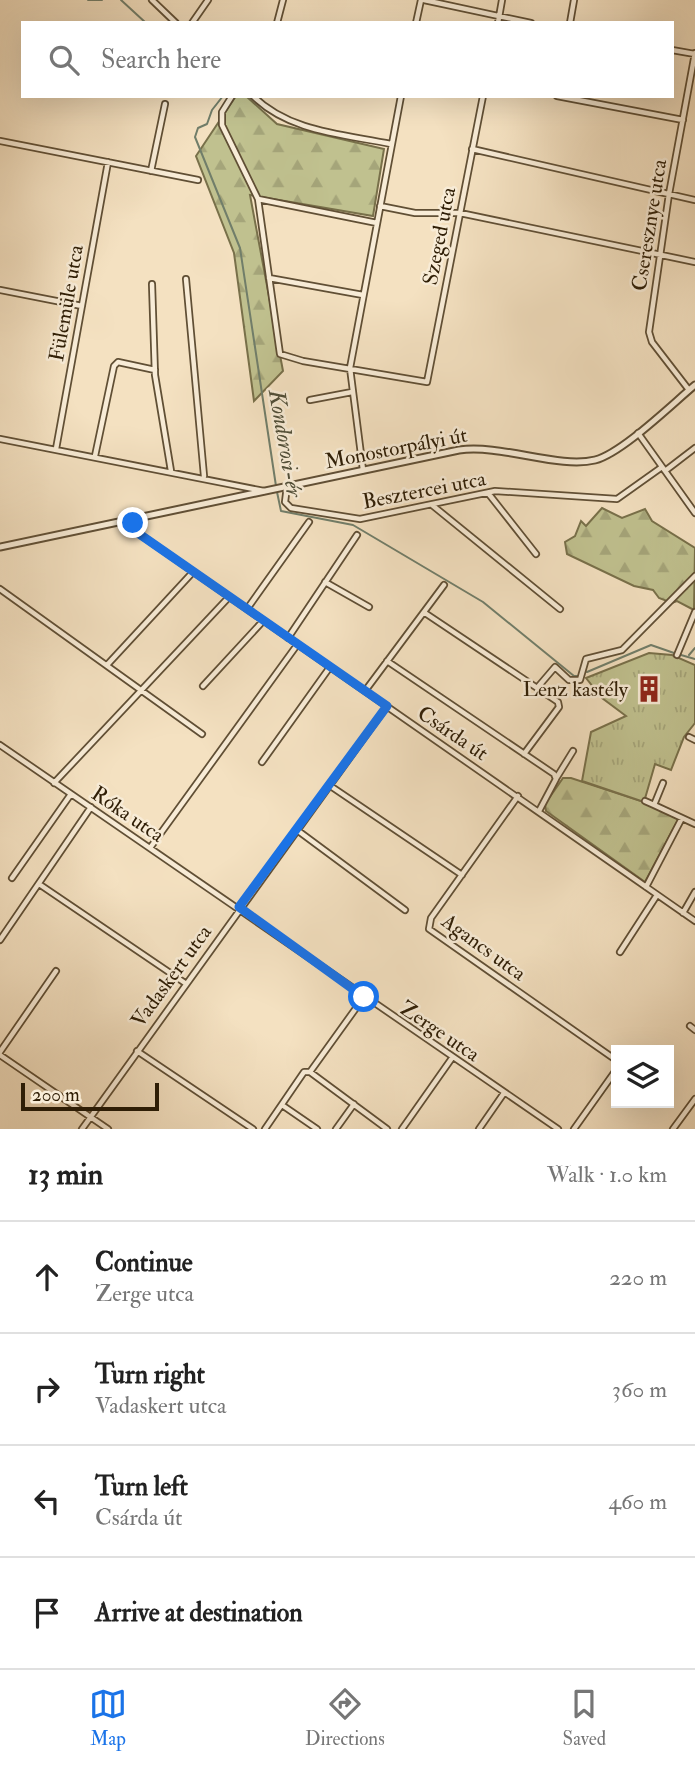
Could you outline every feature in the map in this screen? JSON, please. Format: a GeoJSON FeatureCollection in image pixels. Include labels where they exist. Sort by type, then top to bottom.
{"type":"FeatureCollection","features":[{"type":"Feature","properties":{"kind":"street"},"geometry":{"type":"LineString","coordinates":[[152,0],[174,21]]}},
{"type":"Feature","properties":{"kind":"street"},"geometry":{"type":"LineString","coordinates":[[193,21],[208,0]]}},
{"type":"Feature","properties":{"kind":"street"},"geometry":{"type":"LineString","coordinates":[[278,21],[283,0]]}},
{"type":"Feature","properties":{"kind":"street"},"geometry":{"type":"LineString","coordinates":[[417,21],[422,0],[498,20],[502,0]]}},
{"type":"Feature","properties":{"kind":"street"},"geometry":{"type":"LineString","coordinates":[[570,21],[574,0]]}},
{"type":"Feature","properties":{"kind":"street"},"geometry":{"type":"LineString","coordinates":[[674,50],[695,54]]}},
{"type":"Feature","properties":{"kind":"street","name":"Cseresznye utca"},"geometry":{"type":"LineString","coordinates":[[692,388],[652,341],[649,332],[669,194],[695,54]]}},
{"type":"Feature","properties":{"kind":"street"},"geometry":{"type":"LineString","coordinates":[[231,98],[222,112],[222,125],[258,199],[281,354],[303,361],[350,366]]}},
{"type":"Feature","properties":{"kind":"street"},"geometry":{"type":"LineString","coordinates":[[255,98],[266,109],[292,123],[391,144]]}},
{"type":"Feature","properties":{"kind":"street"},"geometry":{"type":"LineString","coordinates":[[363,470],[350,366],[401,98]]}},
{"type":"Feature","properties":{"kind":"street","name":"Szeged utca"},"geometry":{"type":"LineString","coordinates":[[350,366],[426,382],[483,98]]}},
{"type":"Feature","properties":{"kind":"street"},"geometry":{"type":"LineString","coordinates":[[568,98],[683,120]]}},
{"type":"Feature","properties":{"kind":"street"},"geometry":{"type":"LineString","coordinates":[[151,170],[165,104]]}},
{"type":"Feature","properties":{"kind":"street"},"geometry":{"type":"LineString","coordinates":[[686,104],[695,105]]}},
{"type":"Feature","properties":{"kind":"street"},"geometry":{"type":"LineString","coordinates":[[0,141],[198,180]]}},
{"type":"Feature","properties":{"kind":"street"},"geometry":{"type":"LineString","coordinates":[[472,149],[695,200]]}},
{"type":"Feature","properties":{"kind":"street","name":"Fülemüle utca"},"geometry":{"type":"LineString","coordinates":[[56,449],[108,162]]}},
{"type":"Feature","properties":{"kind":"street"},"geometry":{"type":"LineString","coordinates":[[258,199],[377,223]]}},
{"type":"Feature","properties":{"kind":"street"},"geometry":{"type":"LineString","coordinates":[[380,206],[415,213],[460,213],[695,262]]}},
{"type":"Feature","properties":{"kind":"street"},"geometry":{"type":"LineString","coordinates":[[269,278],[363,295]]}},
{"type":"Feature","properties":{"kind":"street"},"geometry":{"type":"LineString","coordinates":[[186,279],[204,477]]}},
{"type":"Feature","properties":{"kind":"street"},"geometry":{"type":"LineString","coordinates":[[152,284],[155,370],[171,471]]}},
{"type":"Feature","properties":{"kind":"street"},"geometry":{"type":"LineString","coordinates":[[0,290],[82,306]]}},
{"type":"Feature","properties":{"kind":"street"},"geometry":{"type":"LineString","coordinates":[[95,457],[114,366],[118,362],[155,370]]}},
{"type":"Feature","properties":{"kind":"street","name":"Monostorpályi út"},"geometry":{"type":"LineString","coordinates":[[0,547],[471,449],[592,461],[606,456],[692,388]]}},
{"type":"Feature","properties":{"kind":"street"},"geometry":{"type":"LineString","coordinates":[[310,400],[352,392]]}},
{"type":"Feature","properties":{"kind":"street"},"geometry":{"type":"LineString","coordinates":[[637,432],[695,513]]}},
{"type":"Feature","properties":{"kind":"street"},"geometry":{"type":"LineString","coordinates":[[0,439],[265,491]]}},
{"type":"Feature","properties":{"kind":"street","name":"Besztercei utca"},"geometry":{"type":"LineString","coordinates":[[287,486],[285,502],[291,508],[354,519],[487,492],[617,499],[695,448]]}},
{"type":"Feature","properties":{"kind":"street"},"geometry":{"type":"LineString","coordinates":[[242,485],[237,490],[243,496]]}},
{"type":"Feature","properties":{"kind":"street"},"geometry":{"type":"LineString","coordinates":[[487,492],[536,554]]}},
{"type":"Feature","properties":{"kind":"street"},"geometry":{"type":"LineString","coordinates":[[432,504],[560,610]]}},
{"type":"Feature","properties":{"kind":"street","name":"Csárda út"},"geometry":{"type":"LineString","coordinates":[[132,518],[135,531],[695,921]]}},
{"type":"Feature","properties":{"kind":"street"},"geometry":{"type":"LineString","coordinates":[[247,609],[309,522]]}},
{"type":"Feature","properties":{"kind":"street"},"geometry":{"type":"LineString","coordinates":[[288,638],[357,535]]}},
{"type":"Feature","properties":{"kind":"street"},"geometry":{"type":"LineString","coordinates":[[107,665],[193,572]]}},
{"type":"Feature","properties":{"kind":"street"},"geometry":{"type":"LineString","coordinates":[[537,688],[555,667],[569,680],[580,680],[586,659],[622,650],[695,576]]}},
{"type":"Feature","properties":{"kind":"street"},"geometry":{"type":"LineString","coordinates":[[325,582],[369,607]]}},
{"type":"Feature","properties":{"kind":"street"},"geometry":{"type":"LineString","coordinates":[[365,691],[444,585]]}},
{"type":"Feature","properties":{"kind":"street"},"geometry":{"type":"LineString","coordinates":[[0,589],[202,734]]}},
{"type":"Feature","properties":{"kind":"street"},"geometry":{"type":"LineString","coordinates":[[54,783],[229,597]]}},
{"type":"Feature","properties":{"kind":"street"},"geometry":{"type":"LineString","coordinates":[[677,655],[695,612]]}},
{"type":"Feature","properties":{"kind":"street"},"geometry":{"type":"LineString","coordinates":[[425,613],[558,702],[559,707],[524,754]]}},
{"type":"Feature","properties":{"kind":"street"},"geometry":{"type":"LineString","coordinates":[[203,686],[264,621]]}},
{"type":"Feature","properties":{"kind":"street"},"geometry":{"type":"LineString","coordinates":[[150,848],[297,645]]}},
{"type":"Feature","properties":{"kind":"street"},"geometry":{"type":"LineString","coordinates":[[387,661],[554,774],[556,779]]}},
{"type":"Feature","properties":{"kind":"street"},"geometry":{"type":"LineString","coordinates":[[262,762],[330,667]]}},
{"type":"Feature","properties":{"kind":"street","name":"Vadaskert utca"},"geometry":{"type":"LineString","coordinates":[[82,1129],[239,907],[387,706]]}},
{"type":"Feature","properties":{"kind":"street"},"geometry":{"type":"LineString","coordinates":[[689,737],[695,740]]}},
{"type":"Feature","properties":{"kind":"street","name":"Róka utca"},"geometry":{"type":"LineString","coordinates":[[0,745],[239,907]]}},
{"type":"Feature","properties":{"kind":"street"},"geometry":{"type":"LineString","coordinates":[[539,811],[573,751]]}},
{"type":"Feature","properties":{"kind":"street"},"geometry":{"type":"LineString","coordinates":[[654,805],[663,783]]}},
{"type":"Feature","properties":{"kind":"street"},"geometry":{"type":"LineString","coordinates":[[329,785],[462,875]]}},
{"type":"Feature","properties":{"kind":"street"},"geometry":{"type":"LineString","coordinates":[[12,878],[71,794]]}},
{"type":"Feature","properties":{"kind":"street","name":"Agancs utca"},"geometry":{"type":"LineString","coordinates":[[518,796],[429,922],[429,929],[611,1056]]}},
{"type":"Feature","properties":{"kind":"street"},"geometry":{"type":"LineString","coordinates":[[645,801],[695,824]]}},
{"type":"Feature","properties":{"kind":"street"},"geometry":{"type":"LineString","coordinates":[[0,940],[92,807]]}},
{"type":"Feature","properties":{"kind":"street"},"geometry":{"type":"LineString","coordinates":[[646,887],[682,818]]}},
{"type":"Feature","properties":{"kind":"street"},"geometry":{"type":"LineString","coordinates":[[297,830],[405,910]]}},
{"type":"Feature","properties":{"kind":"street"},"geometry":{"type":"LineString","coordinates":[[38,884],[185,984]]}},
{"type":"Feature","properties":{"kind":"street"},"geometry":{"type":"LineString","coordinates":[[683,913],[695,892]]}},
{"type":"Feature","properties":{"kind":"street"},"geometry":{"type":"LineString","coordinates":[[620,951],[657,895]]}},
{"type":"Feature","properties":{"kind":"street","name":"Zerge utca"},"geometry":{"type":"LineString","coordinates":[[239,907],[364,997],[558,1129]]}},
{"type":"Feature","properties":{"kind":"street"},"geometry":{"type":"LineString","coordinates":[[56,971],[0,1054],[108,1129]]}},
{"type":"Feature","properties":{"kind":"street"},"geometry":{"type":"LineString","coordinates":[[310,1072],[364,997]]}},
{"type":"Feature","properties":{"kind":"street"},"geometry":{"type":"LineString","coordinates":[[137,1051],[253,1129]]}},
{"type":"Feature","properties":{"kind":"street"},"geometry":{"type":"LineString","coordinates":[[403,1128],[452,1058]]}},
{"type":"Feature","properties":{"kind":"street"},"geometry":{"type":"LineString","coordinates":[[265,1129],[304,1072],[310,1072],[387,1129]]}},
{"type":"Feature","properties":{"kind":"street"},"geometry":{"type":"LineString","coordinates":[[574,1129],[611,1077]]}},
{"type":"Feature","properties":{"kind":"street"},"geometry":{"type":"LineString","coordinates":[[479,1129],[504,1093]]}},
{"type":"Feature","properties":{"kind":"street"},"geometry":{"type":"LineString","coordinates":[[673,1129],[695,1099]]}},
{"type":"Feature","properties":{"kind":"street"},"geometry":{"type":"LineString","coordinates":[[336,1129],[354,1104]]}},
{"type":"Feature","properties":{"kind":"street"},"geometry":{"type":"LineString","coordinates":[[282,1105],[317,1129]]}},
{"type":"Feature","properties":{"kind":"green space"},"geometry":{"type":"Polygon","coordinates":[[[235,98],[248,98],[277,124],[384,149],[373,216],[250,195],[283,371],[254,401],[234,253],[196,156],[235,98]]]}},
{"type":"Feature","properties":{"kind":"green space"},"geometry":{"type":"Polygon","coordinates":[[[602,508],[622,518],[645,509],[652,521],[695,548],[694,610],[677,601],[672,603],[659,598],[653,590],[634,586],[567,554],[565,542],[575,536],[581,521],[586,526],[602,508]]]}},
{"type":"Feature","properties":{"kind":"green space"},"geometry":{"type":"Polygon","coordinates":[[[649,653],[672,655],[695,665],[695,723],[684,737],[671,770],[655,764],[644,802],[582,781],[591,732],[626,716],[602,698],[586,678],[649,653]]]}},
{"type":"Feature","properties":{"kind":"green space"},"geometry":{"type":"Polygon","coordinates":[[[563,778],[571,778],[644,802],[679,818],[645,882],[546,811],[545,804],[563,778]]]}},
{"type":"Feature","properties":{"kind":"waterway","name":"Kondorosi-ér"},"geometry":{"type":"LineString","coordinates":[[88,0],[102,0]]}},
{"type":"Feature","properties":{"kind":"waterway","name":"Kondorosi-ér"},"geometry":{"type":"LineString","coordinates":[[121,0],[144,21]]}},
{"type":"Feature","properties":{"kind":"waterway","name":"Kondorosi-ér"},"geometry":{"type":"LineString","coordinates":[[221,98],[212,110],[207,124],[198,128],[195,137],[240,248],[276,486]]}},
{"type":"Feature","properties":{"kind":"waterway","name":"Kondorosi-ér"},"geometry":{"type":"LineString","coordinates":[[277,492],[281,511],[353,525],[483,602],[574,676],[579,676]]}},
{"type":"Feature","properties":{"kind":"waterway","name":"Kondorosi-ér"},"geometry":{"type":"LineString","coordinates":[[587,672],[651,645],[674,653]]}},
{"type":"Feature","properties":{"kind":"waterway"},"geometry":{"type":"LineString","coordinates":[[689,655],[695,648]]}},
{"type":"Feature","properties":{"kind":"waterway","name":"Kondorosi-ér"},"geometry":{"type":"LineString","coordinates":[[681,655],[695,659]]}},
{"type":"Feature","properties":{"kind":"place","name":"Lenz kastély"},"geometry":{"type":"Point","coordinates":[649,689]}},
{"type":"Feature","properties":{"kind":"route"},"geometry":{"type":"LineString","coordinates":[[133,523],[135,531],[387,706],[239,907],[364,997]]}}]}
